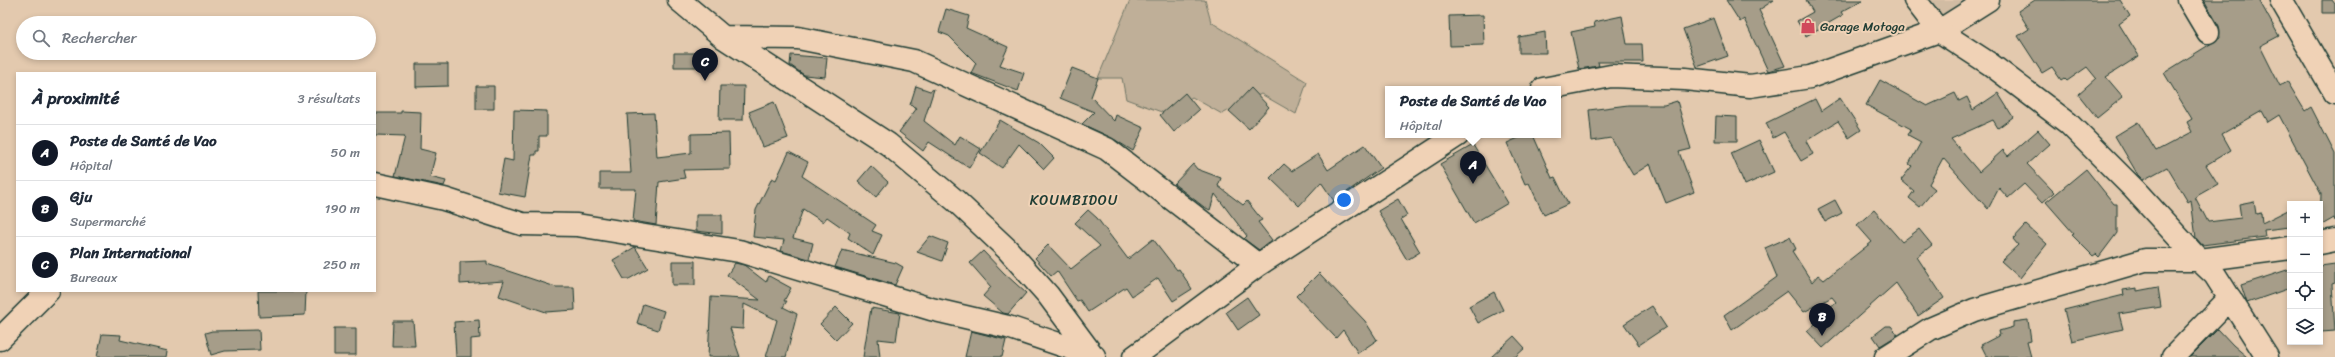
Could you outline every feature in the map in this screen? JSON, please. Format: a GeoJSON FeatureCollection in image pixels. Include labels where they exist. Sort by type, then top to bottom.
{"type":"FeatureCollection","features":[{"type":"Feature","properties":{"kind":"street"},"geometry":{"type":"LineString","coordinates":[[679,0],[723,37],[888,144],[956,201],[1006,250],[1048,295],[1094,357]]}},
{"type":"Feature","properties":{"kind":"street"},"geometry":{"type":"LineString","coordinates":[[1915,0],[1939,31],[1990,64],[2068,123],[2134,189],[2199,260],[2215,275],[2267,357]]}},
{"type":"Feature","properties":{"kind":"street"},"geometry":{"type":"LineString","coordinates":[[1559,86],[1611,76],[1685,79],[1750,86],[1803,78],[1939,31],[1988,0]]}},
{"type":"Feature","properties":{"kind":"street"},"geometry":{"type":"LineString","coordinates":[[2189,0],[2208,32]]}},
{"type":"Feature","properties":{"kind":"street"},"geometry":{"type":"LineString","coordinates":[[2281,0],[2333,84]]}},
{"type":"Feature","properties":{"kind":"street"},"geometry":{"type":"LineString","coordinates":[[723,37],[798,38],[914,62],[1107,149],[1258,265]]}},
{"type":"Feature","properties":{"kind":"street"},"geometry":{"type":"LineString","coordinates":[[1134,357],[1258,265],[1453,138]]}},
{"type":"Feature","properties":{"kind":"street"},"geometry":{"type":"LineString","coordinates":[[376,184],[444,199],[522,224],[577,225],[739,251],[932,309],[1008,327],[1094,357]]}},
{"type":"Feature","properties":{"kind":"street"},"geometry":{"type":"LineString","coordinates":[[2323,242],[2335,240]]}},
{"type":"Feature","properties":{"kind":"street"},"geometry":{"type":"LineString","coordinates":[[1886,357],[1930,329],[1974,310],[2145,260],[2199,260],[2287,248]]}},
{"type":"Feature","properties":{"kind":"street"},"geometry":{"type":"LineString","coordinates":[[0,339],[47,292]]}},
{"type":"Feature","properties":{"kind":"street"},"geometry":{"type":"LineString","coordinates":[[2172,357],[2230,298]]}},
{"type":"Feature","properties":{"kind":"shaded area"},"geometry":{"type":"Polygon","coordinates":[[[1130,0],[1205,0],[1211,22],[1307,82],[1296,114],[1261,94],[1222,114],[1192,97],[1167,114],[1126,99],[1122,78],[1098,78],[1130,0]]]}},
{"type":"Feature","properties":{"kind":"shaded area"},"geometry":{"type":"Polygon","coordinates":[[[1915,0],[1988,0],[1939,31],[1915,0]]]}},
{"type":"Feature","properties":{"kind":"building"},"geometry":{"type":"Polygon","coordinates":[[[1726,0],[1774,0],[1759,10],[1785,66],[1768,71],[1744,19],[1740,22],[1726,0]]]}},
{"type":"Feature","properties":{"kind":"building"},"geometry":{"type":"Polygon","coordinates":[[[1806,0],[1863,0],[1841,12],[1843,15],[1806,36],[1797,21],[1813,12],[1806,0]]]}},
{"type":"Feature","properties":{"kind":"building"},"geometry":{"type":"Polygon","coordinates":[[[2035,0],[2120,0],[2130,16],[2119,24],[2139,56],[2106,77],[2123,97],[2097,118],[2078,94],[2096,78],[2087,67],[2067,81],[2064,78],[2061,80],[2052,67],[2042,73],[2018,36],[2029,29],[2018,11],[2035,0]]]}},
{"type":"Feature","properties":{"kind":"building"},"geometry":{"type":"Polygon","coordinates":[[[2204,0],[2259,0],[2279,36],[2260,46],[2280,86],[2287,81],[2305,111],[2311,107],[2335,154],[2335,221],[2334,218],[2323,224],[2323,201],[2321,201],[2321,194],[2279,115],[2268,122],[2262,111],[2222,134],[2231,150],[2206,165],[2218,184],[2195,197],[2208,222],[2241,218],[2239,204],[2254,201],[2256,214],[2261,213],[2262,223],[2287,210],[2287,227],[2264,230],[2265,237],[2202,245],[2196,238],[2191,200],[2188,202],[2167,167],[2143,180],[2138,175],[2115,136],[2138,122],[2156,151],[2192,132],[2187,122],[2192,119],[2164,73],[2220,38],[2219,26],[2204,0]]]}},
{"type":"Feature","properties":{"kind":"building"},"geometry":{"type":"Polygon","coordinates":[[[2322,0],[2332,0],[2335,4],[2335,13],[2322,13],[2322,0]]]}},
{"type":"Feature","properties":{"kind":"building"},"geometry":{"type":"Polygon","coordinates":[[[946,9],[969,16],[966,28],[1008,47],[1000,65],[1024,73],[1018,91],[971,73],[976,63],[949,36],[939,32],[946,9]]]}},
{"type":"Feature","properties":{"kind":"building"},"geometry":{"type":"Polygon","coordinates":[[[1483,15],[1484,45],[1450,46],[1449,16],[1483,15]]]}},
{"type":"Feature","properties":{"kind":"building"},"geometry":{"type":"Polygon","coordinates":[[[1622,16],[1627,44],[1642,44],[1643,62],[1598,62],[1599,66],[1579,69],[1571,32],[1595,27],[1594,22],[1622,16]]]}},
{"type":"Feature","properties":{"kind":"building"},"geometry":{"type":"Polygon","coordinates":[[[1714,18],[1728,56],[1697,67],[1683,29],[1714,18]]]}},
{"type":"Feature","properties":{"kind":"building"},"geometry":{"type":"Polygon","coordinates":[[[1545,32],[1546,53],[1519,53],[1519,37],[1545,32]]]}},
{"type":"Feature","properties":{"kind":"building"},"geometry":{"type":"Polygon","coordinates":[[[674,53],[709,53],[709,67],[674,67],[674,53]]]}},
{"type":"Feature","properties":{"kind":"building"},"geometry":{"type":"Polygon","coordinates":[[[791,55],[827,58],[825,77],[804,75],[790,65],[791,55]]]}},
{"type":"Feature","properties":{"kind":"building"},"geometry":{"type":"Polygon","coordinates":[[[416,64],[448,64],[448,86],[416,87],[416,64]]]}},
{"type":"Feature","properties":{"kind":"building"},"geometry":{"type":"Polygon","coordinates":[[[1072,68],[1098,78],[1091,97],[1114,121],[1116,115],[1144,128],[1133,151],[1112,138],[1082,124],[1094,112],[1060,98],[1072,68]]]}},
{"type":"Feature","properties":{"kind":"building"},"geometry":{"type":"Polygon","coordinates":[[[1880,80],[1927,106],[1955,93],[1959,101],[1967,97],[1973,110],[1998,93],[2013,117],[1998,128],[1993,120],[1951,139],[1979,172],[2003,150],[2008,156],[2038,130],[2050,144],[2027,164],[2054,192],[2042,203],[2024,184],[2008,198],[1999,188],[1988,209],[1943,158],[1929,184],[1935,189],[1920,207],[1909,198],[1914,191],[1901,180],[1912,166],[1909,164],[1921,142],[1908,135],[1911,129],[1866,105],[1880,80]]]}},
{"type":"Feature","properties":{"kind":"building"},"geometry":{"type":"Polygon","coordinates":[[[476,86],[494,86],[494,109],[476,109],[476,86]]]}},
{"type":"Feature","properties":{"kind":"building"},"geometry":{"type":"Polygon","coordinates":[[[720,86],[744,86],[743,120],[719,120],[720,86]]]}},
{"type":"Feature","properties":{"kind":"building"},"geometry":{"type":"Polygon","coordinates":[[[916,86],[930,91],[934,89],[924,121],[955,145],[960,136],[981,149],[969,168],[929,142],[923,151],[899,132],[917,108],[910,105],[916,86]]]}},
{"type":"Feature","properties":{"kind":"building"},"geometry":{"type":"Polygon","coordinates":[[[1251,88],[1269,107],[1249,129],[1229,111],[1251,88]]]}},
{"type":"Feature","properties":{"kind":"building"},"geometry":{"type":"Polygon","coordinates":[[[1185,93],[1199,110],[1174,132],[1160,115],[1185,93]]]}},
{"type":"Feature","properties":{"kind":"building"},"geometry":{"type":"Polygon","coordinates":[[[1840,98],[1861,130],[1849,138],[1838,121],[1806,141],[1813,154],[1801,161],[1784,132],[1773,138],[1766,123],[1815,99],[1821,111],[1840,98]]]}},
{"type":"Feature","properties":{"kind":"building"},"geometry":{"type":"Polygon","coordinates":[[[1677,101],[1691,149],[1679,152],[1694,192],[1666,203],[1650,164],[1633,175],[1611,138],[1592,141],[1589,110],[1628,105],[1664,105],[1677,101]]]}},
{"type":"Feature","properties":{"kind":"building"},"geometry":{"type":"Polygon","coordinates":[[[774,102],[788,138],[763,147],[749,112],[774,102]]]}},
{"type":"Feature","properties":{"kind":"building"},"geometry":{"type":"Polygon","coordinates":[[[514,110],[547,111],[547,136],[539,136],[539,151],[536,151],[536,155],[532,155],[525,197],[498,192],[504,159],[513,161],[514,110]]]}},
{"type":"Feature","properties":{"kind":"building"},"geometry":{"type":"Polygon","coordinates":[[[401,111],[421,112],[420,149],[436,153],[430,177],[446,181],[444,186],[395,176],[405,136],[376,135],[376,113],[401,113],[401,111]]]}},
{"type":"Feature","properties":{"kind":"building"},"geometry":{"type":"Polygon","coordinates":[[[654,113],[657,157],[691,153],[691,134],[729,133],[730,169],[683,170],[685,178],[659,182],[656,225],[633,221],[636,189],[600,189],[600,173],[631,173],[627,114],[654,113]]]}},
{"type":"Feature","properties":{"kind":"building"},"geometry":{"type":"Polygon","coordinates":[[[1716,116],[1737,117],[1737,141],[1715,141],[1716,116]]]}},
{"type":"Feature","properties":{"kind":"building"},"geometry":{"type":"Polygon","coordinates":[[[1000,120],[1039,143],[1054,158],[1044,169],[1019,144],[1002,168],[980,153],[1000,120]]]}},
{"type":"Feature","properties":{"kind":"building"},"geometry":{"type":"Polygon","coordinates":[[[1518,138],[1534,138],[1552,178],[1555,177],[1568,204],[1544,215],[1529,183],[1525,184],[1507,143],[1518,138]]]}},
{"type":"Feature","properties":{"kind":"building"},"geometry":{"type":"Polygon","coordinates":[[[1759,140],[1774,172],[1745,185],[1731,153],[1759,140]]]}},
{"type":"Feature","properties":{"kind":"building"},"geometry":{"type":"Polygon","coordinates":[[[1365,145],[1381,168],[1334,201],[1321,182],[1299,206],[1270,178],[1284,164],[1292,171],[1318,154],[1328,170],[1365,145]]]}},
{"type":"Feature","properties":{"kind":"building"},"geometry":{"type":"Polygon","coordinates":[[[1473,145],[1508,203],[1474,223],[1440,164],[1473,145]]]}},
{"type":"Feature","properties":{"kind":"building"},"geometry":{"type":"Polygon","coordinates":[[[789,152],[808,162],[802,176],[876,225],[872,231],[882,235],[873,255],[848,238],[850,233],[827,217],[823,222],[803,209],[793,238],[813,243],[809,259],[781,251],[784,240],[753,237],[756,210],[772,178],[776,180],[789,152]]]}},
{"type":"Feature","properties":{"kind":"building"},"geometry":{"type":"Polygon","coordinates":[[[1193,164],[1197,169],[1221,178],[1218,186],[1243,205],[1247,201],[1262,220],[1258,222],[1272,240],[1259,250],[1244,239],[1247,236],[1215,194],[1210,210],[1174,184],[1193,164]]]}},
{"type":"Feature","properties":{"kind":"building"},"geometry":{"type":"Polygon","coordinates":[[[871,166],[888,182],[876,197],[858,181],[871,166]]]}},
{"type":"Feature","properties":{"kind":"building"},"geometry":{"type":"Polygon","coordinates":[[[2086,169],[2114,204],[2117,204],[2117,233],[2099,257],[2096,254],[2093,256],[2072,235],[2074,234],[2046,202],[2086,169]]]}},
{"type":"Feature","properties":{"kind":"building"},"geometry":{"type":"Polygon","coordinates":[[[1398,199],[1407,215],[1401,219],[1420,252],[1407,260],[1378,211],[1398,199]]]}},
{"type":"Feature","properties":{"kind":"building"},"geometry":{"type":"Polygon","coordinates":[[[1835,200],[1842,213],[1825,222],[1818,209],[1835,200]]]}},
{"type":"Feature","properties":{"kind":"building"},"geometry":{"type":"Polygon","coordinates":[[[1088,210],[1097,218],[1128,259],[1153,239],[1177,270],[1179,269],[1192,289],[1173,301],[1158,278],[1132,296],[1126,287],[1088,312],[1080,300],[1077,301],[1057,271],[1051,276],[1035,258],[1048,245],[1071,269],[1100,246],[1075,223],[1088,210]]]}},
{"type":"Feature","properties":{"kind":"building"},"geometry":{"type":"Polygon","coordinates":[[[1874,210],[1902,242],[1919,229],[1932,245],[1917,257],[1944,298],[1918,316],[1896,283],[1823,348],[1807,331],[1815,324],[1813,322],[1836,302],[1832,297],[1804,312],[1787,291],[1732,330],[1724,315],[1777,277],[1765,248],[1790,237],[1796,249],[1792,251],[1812,282],[1818,275],[1824,280],[1872,242],[1857,225],[1874,210]]]}},
{"type":"Feature","properties":{"kind":"building"},"geometry":{"type":"Polygon","coordinates":[[[696,215],[722,215],[722,234],[696,231],[696,215]]]}},
{"type":"Feature","properties":{"kind":"building"},"geometry":{"type":"Polygon","coordinates":[[[2026,225],[2047,244],[2020,278],[2001,261],[2018,245],[2013,239],[2026,225]]]}},
{"type":"Feature","properties":{"kind":"building"},"geometry":{"type":"Polygon","coordinates":[[[930,236],[948,243],[942,261],[917,252],[930,236]]]}},
{"type":"Feature","properties":{"kind":"building"},"geometry":{"type":"Polygon","coordinates":[[[635,247],[648,268],[629,279],[624,279],[613,260],[635,247]]]}},
{"type":"Feature","properties":{"kind":"building"},"geometry":{"type":"Polygon","coordinates":[[[842,250],[896,263],[903,267],[895,285],[835,267],[842,250]]]}},
{"type":"Feature","properties":{"kind":"building"},"geometry":{"type":"Polygon","coordinates":[[[983,251],[1026,293],[1008,314],[1003,313],[983,296],[991,287],[970,263],[983,251]]]}},
{"type":"Feature","properties":{"kind":"building"},"geometry":{"type":"Polygon","coordinates":[[[487,261],[487,264],[556,287],[574,287],[575,310],[546,312],[499,296],[504,281],[460,284],[460,262],[487,261]]]}},
{"type":"Feature","properties":{"kind":"building"},"geometry":{"type":"Polygon","coordinates":[[[672,261],[695,261],[695,285],[672,285],[672,261]]]}},
{"type":"Feature","properties":{"kind":"building"},"geometry":{"type":"Polygon","coordinates":[[[735,263],[744,265],[766,282],[769,276],[791,288],[784,301],[787,301],[783,307],[797,314],[786,357],[766,357],[777,320],[744,304],[743,329],[730,328],[740,357],[708,357],[711,297],[760,300],[727,275],[735,263]]]}},
{"type":"Feature","properties":{"kind":"building"},"geometry":{"type":"Polygon","coordinates":[[[2335,264],[2335,283],[2332,284],[2335,331],[2323,332],[2323,266],[2335,264]]]}},
{"type":"Feature","properties":{"kind":"building"},"geometry":{"type":"Polygon","coordinates":[[[2287,270],[2287,289],[2247,303],[2241,285],[2287,270]]]}},
{"type":"Feature","properties":{"kind":"building"},"geometry":{"type":"Polygon","coordinates":[[[1319,273],[1365,321],[1377,340],[1358,353],[1343,330],[1336,338],[1296,296],[1319,273]]]}},
{"type":"Feature","properties":{"kind":"building"},"geometry":{"type":"Polygon","coordinates":[[[2158,287],[2161,307],[2119,314],[2123,329],[2072,341],[2064,310],[2124,295],[2123,290],[2137,288],[2137,291],[2158,287]]]}},
{"type":"Feature","properties":{"kind":"building"},"geometry":{"type":"Polygon","coordinates":[[[258,292],[306,292],[305,315],[259,317],[258,292]]]}},
{"type":"Feature","properties":{"kind":"building"},"geometry":{"type":"Polygon","coordinates":[[[1494,292],[1503,310],[1478,323],[1469,306],[1494,292]]]}},
{"type":"Feature","properties":{"kind":"building"},"geometry":{"type":"Polygon","coordinates":[[[1247,297],[1259,315],[1238,330],[1226,312],[1247,297]]]}},
{"type":"Feature","properties":{"kind":"building"},"geometry":{"type":"Polygon","coordinates":[[[643,304],[664,311],[658,330],[637,323],[643,304]]]}},
{"type":"Feature","properties":{"kind":"building"},"geometry":{"type":"Polygon","coordinates":[[[1652,306],[1666,327],[1639,345],[1624,324],[1652,306]]]}},
{"type":"Feature","properties":{"kind":"building"},"geometry":{"type":"Polygon","coordinates":[[[836,307],[852,323],[836,340],[820,324],[836,307]]]}},
{"type":"Feature","properties":{"kind":"building"},"geometry":{"type":"Polygon","coordinates":[[[871,308],[900,313],[896,341],[878,339],[880,357],[863,357],[871,308]]]}},
{"type":"Feature","properties":{"kind":"building"},"geometry":{"type":"Polygon","coordinates":[[[479,320],[480,338],[471,339],[471,357],[456,357],[454,322],[479,320]]]}},
{"type":"Feature","properties":{"kind":"building"},"geometry":{"type":"Polygon","coordinates":[[[2028,320],[2031,341],[2027,342],[2031,357],[1987,357],[1981,345],[2000,335],[1999,331],[2013,327],[2013,322],[2028,320]]]}},
{"type":"Feature","properties":{"kind":"building"},"geometry":{"type":"Polygon","coordinates":[[[393,321],[413,321],[415,346],[392,346],[393,321]]]}},
{"type":"Feature","properties":{"kind":"building"},"geometry":{"type":"Polygon","coordinates":[[[1886,326],[1891,326],[1898,335],[1880,346],[1873,336],[1886,326]]]}},
{"type":"Feature","properties":{"kind":"building"},"geometry":{"type":"Polygon","coordinates":[[[334,328],[356,328],[356,355],[334,355],[334,328]]]}},
{"type":"Feature","properties":{"kind":"building"},"geometry":{"type":"Polygon","coordinates":[[[2218,329],[2233,345],[2247,357],[2190,357],[2218,329]]]}},
{"type":"Feature","properties":{"kind":"building"},"geometry":{"type":"Polygon","coordinates":[[[259,330],[260,350],[225,351],[211,355],[205,333],[212,331],[259,330]]]}},
{"type":"Feature","properties":{"kind":"building"},"geometry":{"type":"Polygon","coordinates":[[[971,331],[1006,340],[1002,357],[965,357],[971,331]]]}},
{"type":"Feature","properties":{"kind":"building"},"geometry":{"type":"Polygon","coordinates":[[[102,334],[121,335],[120,340],[168,351],[167,357],[97,357],[102,334]]]}},
{"type":"Feature","properties":{"kind":"building"},"geometry":{"type":"Polygon","coordinates":[[[1514,336],[1525,348],[1515,357],[1491,357],[1514,336]]]}},
{"type":"Feature","properties":{"kind":"place","name":"Garage Motoga"},"geometry":{"type":"Point","coordinates":[1808,26]}},
{"type":"Feature","properties":{"kind":"place","name":"Plan International"},"geometry":{"type":"Point","coordinates":[705,81]}},
{"type":"Feature","properties":{"kind":"place","name":"Poste de Santé de Vao"},"geometry":{"type":"Point","coordinates":[1473,184]}},
{"type":"Feature","properties":{"kind":"place","name":"Gju"},"geometry":{"type":"Point","coordinates":[1822,336]}},
{"type":"Feature","properties":{"kind":"district","name":"KOUMBIDOU"},"geometry":{"type":"Point","coordinates":[1074,200]}}]}
